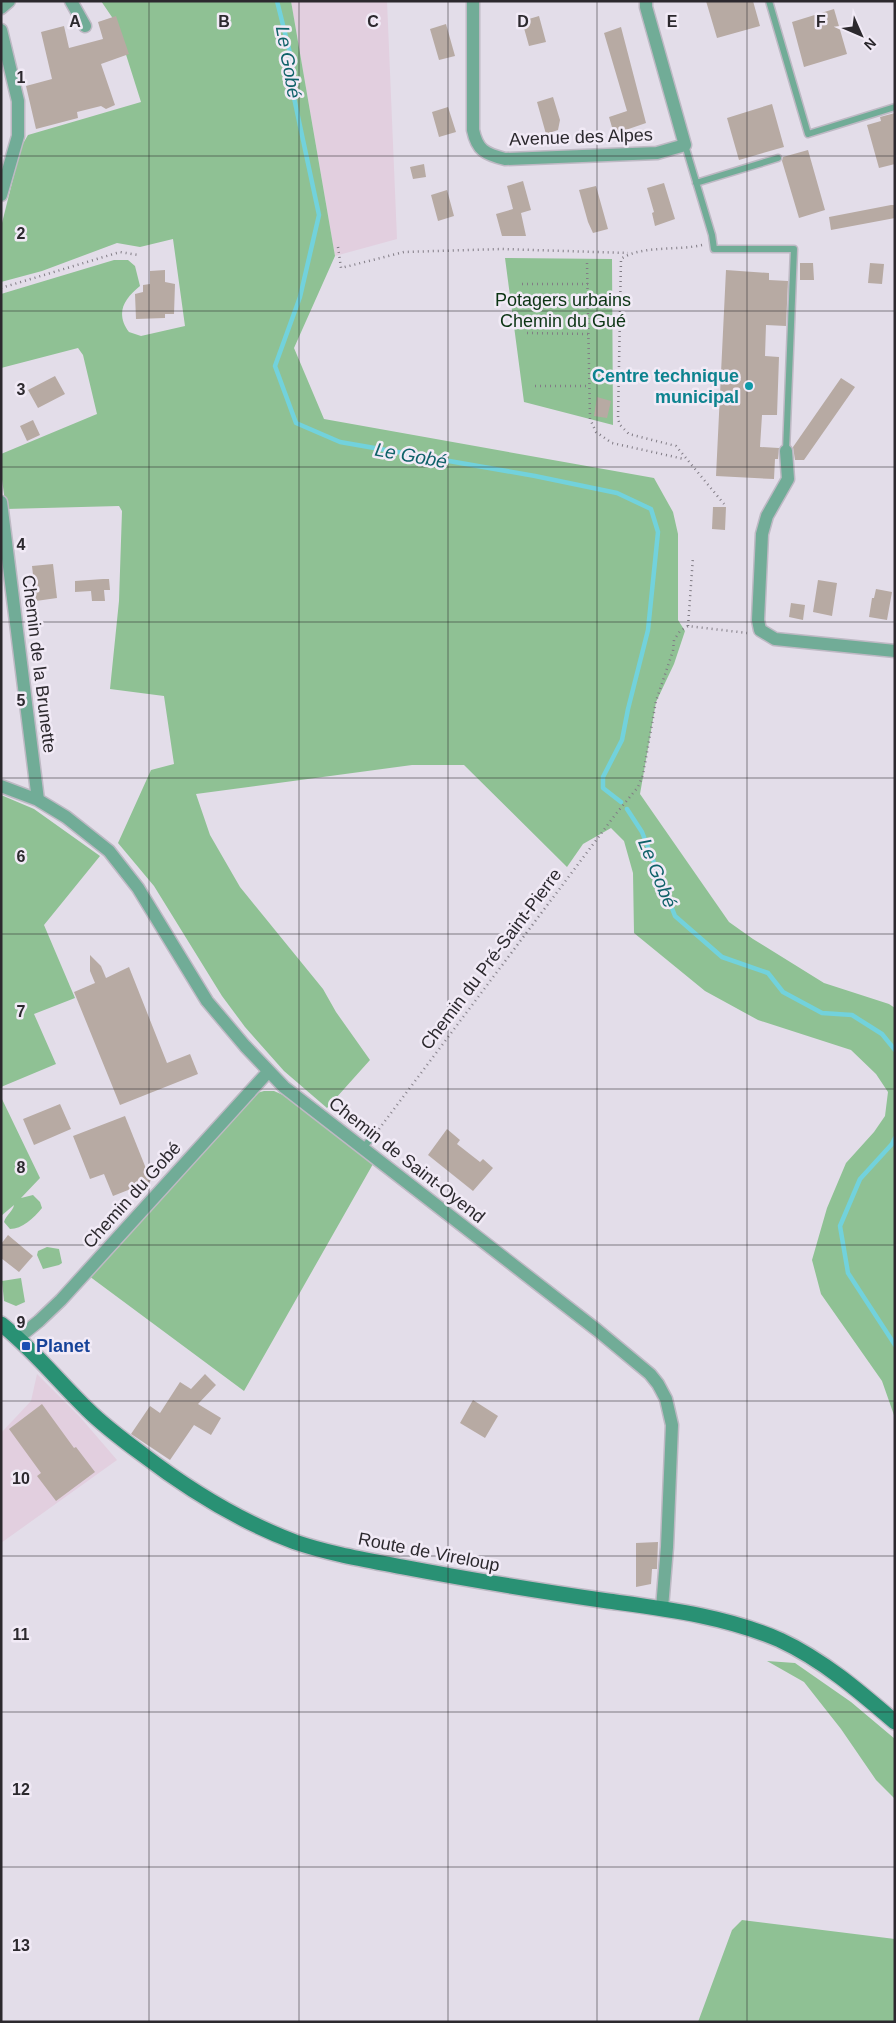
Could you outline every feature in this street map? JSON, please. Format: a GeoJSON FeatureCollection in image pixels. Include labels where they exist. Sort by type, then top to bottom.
{"type":"FeatureCollection","features":[{"type":"Feature","properties":{"kind":"main road","name":"Route de Vireloup"},"geometry":{"type":"LineString","coordinates":[[1,1324],[18,1338],[89,1411],[149,1459],[198,1494],[277,1535],[324,1550],[416,1569],[524,1589],[687,1612],[738,1624],[781,1641],[830,1669],[895,1722]]}},
{"type":"Feature","properties":{"kind":"street"},"geometry":{"type":"LineString","coordinates":[[1,8],[9,1]]}},
{"type":"Feature","properties":{"kind":"street"},"geometry":{"type":"LineString","coordinates":[[71,1],[85,26]]}},
{"type":"Feature","properties":{"kind":"street","name":"Avenue des Alpes"},"geometry":{"type":"LineString","coordinates":[[473,1],[472,130],[476,142],[482,150],[491,156],[505,159],[657,153],[685,145],[646,1]]}},
{"type":"Feature","properties":{"kind":"street"},"geometry":{"type":"LineString","coordinates":[[1,30],[18,101],[18,136],[1,195]]}},
{"type":"Feature","properties":{"kind":"street"},"geometry":{"type":"LineString","coordinates":[[786,452],[788,479],[766,516],[762,534],[758,620],[760,630],[775,639],[895,651]]}},
{"type":"Feature","properties":{"kind":"street","name":"Chemin de la Brunette"},"geometry":{"type":"LineString","coordinates":[[1,502],[38,800]]}},
{"type":"Feature","properties":{"kind":"street","name":"Chemin de Saint-Oyend"},"geometry":{"type":"LineString","coordinates":[[1,786],[38,800],[89,834],[108,851],[125,870],[208,1001],[268,1072],[320,1115],[597,1330],[650,1374],[666,1399],[672,1425],[667,1547],[662,1608]]}},
{"type":"Feature","properties":{"kind":"street","name":"Chemin du Gobé"},"geometry":{"type":"LineString","coordinates":[[18,1338],[61,1300],[268,1072]]}},
{"type":"Feature","properties":{"kind":"lane"},"geometry":{"type":"LineString","coordinates":[[770,1],[808,134],[895,108]]}},
{"type":"Feature","properties":{"kind":"lane"},"geometry":{"type":"LineString","coordinates":[[685,145],[714,249],[794,249],[786,452]]}},
{"type":"Feature","properties":{"kind":"lane"},"geometry":{"type":"LineString","coordinates":[[696,183],[778,158]]}},
{"type":"Feature","properties":{"kind":"lane"},"geometry":{"type":"LineString","coordinates":[[363,1148],[373,1136]]}},
{"type":"Feature","properties":{"kind":"path"},"geometry":{"type":"LineString","coordinates":[[338,248],[341,268],[404,252],[502,248],[630,253],[690,248],[713,242]]}},
{"type":"Feature","properties":{"kind":"path"},"geometry":{"type":"LineString","coordinates":[[1,288],[120,252],[138,255]]}},
{"type":"Feature","properties":{"kind":"path"},"geometry":{"type":"LineString","coordinates":[[630,253],[621,259],[618,419],[620,425],[629,434],[676,446],[724,504]]}},
{"type":"Feature","properties":{"kind":"path"},"geometry":{"type":"LineString","coordinates":[[587,263],[590,419],[596,432],[612,443],[686,459]]}},
{"type":"Feature","properties":{"kind":"path"},"geometry":{"type":"LineString","coordinates":[[522,284],[588,284]]}},
{"type":"Feature","properties":{"kind":"path"},"geometry":{"type":"LineString","coordinates":[[528,333],[588,334]]}},
{"type":"Feature","properties":{"kind":"path"},"geometry":{"type":"LineString","coordinates":[[535,386],[589,386]]}},
{"type":"Feature","properties":{"kind":"path"},"geometry":{"type":"LineString","coordinates":[[693,557],[688,626],[752,634],[760,630]]}},
{"type":"Feature","properties":{"kind":"path","name":"Chemin du Pré-Saint-Pierre"},"geometry":{"type":"LineString","coordinates":[[373,1136],[594,842],[638,787],[643,775],[656,702],[673,651],[674,640],[680,631],[688,626]]}},
{"type":"Feature","properties":{"kind":"shaded area"},"geometry":{"type":"Polygon","coordinates":[[[291,1],[387,1],[397,239],[335,256],[291,1]]]}},
{"type":"Feature","properties":{"kind":"shaded area"},"geometry":{"type":"Polygon","coordinates":[[[37,1374],[80,1417],[117,1460],[1,1543],[1,1433],[31,1401],[37,1374]]]}},
{"type":"Feature","properties":{"kind":"green space"},"geometry":{"type":"Polygon","coordinates":[[[101,1],[291,1],[335,256],[294,348],[324,419],[654,478],[673,512],[678,534],[678,620],[685,631],[674,664],[656,702],[640,794],[729,922],[824,983],[889,1004],[895,1008],[895,1418],[882,1381],[821,1294],[812,1260],[827,1208],[846,1163],[874,1132],[885,1116],[888,1092],[876,1074],[851,1050],[758,1020],[705,991],[634,933],[633,873],[624,841],[611,828],[583,844],[567,867],[464,765],[412,765],[196,794],[210,835],[240,887],[323,989],[336,1012],[370,1060],[327,1108],[284,1071],[245,1027],[222,996],[154,886],[118,843],[151,770],[174,764],[164,696],[110,689],[119,601],[122,511],[119,506],[6,509],[1,472],[1,454],[97,414],[83,355],[78,348],[1,368],[1,294],[114,260],[128,260],[135,266],[140,286],[123,307],[123,319],[129,332],[141,336],[185,326],[173,239],[140,247],[117,243],[42,271],[1,282],[1,227],[21,147],[28,135],[141,102],[116,23],[101,1]]]}},
{"type":"Feature","properties":{"kind":"green space","name":"Potagers urbains Chemin du Gué"},"geometry":{"type":"Polygon","coordinates":[[[505,258],[612,259],[613,425],[524,402],[505,258]]]}},
{"type":"Feature","properties":{"kind":"green space"},"geometry":{"type":"Polygon","coordinates":[[[1,795],[34,809],[100,856],[44,925],[75,998],[34,1014],[56,1064],[1,1087],[1,795]]]}},
{"type":"Feature","properties":{"kind":"green space"},"geometry":{"type":"Polygon","coordinates":[[[274,1091],[283,1095],[373,1164],[244,1391],[89,1276],[257,1093],[274,1091]]]}},
{"type":"Feature","properties":{"kind":"green space"},"geometry":{"type":"Polygon","coordinates":[[[1,1097],[40,1178],[21,1198],[33,1195],[40,1202],[42,1208],[28,1222],[14,1229],[10,1229],[4,1222],[14,1205],[1,1216],[1,1097]]]}},
{"type":"Feature","properties":{"kind":"green space"},"geometry":{"type":"Polygon","coordinates":[[[47,1247],[59,1249],[62,1263],[43,1269],[37,1255],[38,1251],[47,1247]]]}},
{"type":"Feature","properties":{"kind":"green space"},"geometry":{"type":"Polygon","coordinates":[[[21,1278],[25,1302],[16,1306],[4,1301],[2,1281],[21,1278]]]}},
{"type":"Feature","properties":{"kind":"green space"},"geometry":{"type":"Polygon","coordinates":[[[767,1661],[795,1663],[851,1702],[895,1739],[895,1799],[876,1780],[841,1729],[804,1682],[767,1661]]]}},
{"type":"Feature","properties":{"kind":"green space"},"geometry":{"type":"Polygon","coordinates":[[[742,1920],[895,1939],[895,2022],[698,2022],[732,1930],[742,1920]]]}},
{"type":"Feature","properties":{"kind":"building"},"geometry":{"type":"Polygon","coordinates":[[[706,1],[753,1],[760,26],[717,38],[706,1]]]}},
{"type":"Feature","properties":{"kind":"building"},"geometry":{"type":"Polygon","coordinates":[[[834,9],[847,54],[804,67],[792,22],[834,9]]]}},
{"type":"Feature","properties":{"kind":"building"},"geometry":{"type":"Polygon","coordinates":[[[116,16],[129,54],[101,64],[115,105],[106,109],[101,106],[77,112],[78,118],[36,129],[26,86],[52,79],[41,32],[64,26],[69,48],[103,39],[98,22],[116,16]]]}},
{"type":"Feature","properties":{"kind":"building"},"geometry":{"type":"Polygon","coordinates":[[[539,16],[546,42],[529,46],[522,21],[539,16]]]}},
{"type":"Feature","properties":{"kind":"building"},"geometry":{"type":"Polygon","coordinates":[[[446,24],[455,56],[439,60],[430,29],[446,24]]]}},
{"type":"Feature","properties":{"kind":"building"},"geometry":{"type":"Polygon","coordinates":[[[621,27],[646,123],[614,134],[609,117],[627,111],[604,33],[621,27]]]}},
{"type":"Feature","properties":{"kind":"building"},"geometry":{"type":"Polygon","coordinates":[[[553,97],[560,120],[558,130],[546,134],[537,102],[553,97]]]}},
{"type":"Feature","properties":{"kind":"building"},"geometry":{"type":"Polygon","coordinates":[[[772,104],[784,147],[739,160],[727,118],[772,104]]]}},
{"type":"Feature","properties":{"kind":"building"},"geometry":{"type":"Polygon","coordinates":[[[448,107],[456,132],[439,137],[432,112],[448,107]]]}},
{"type":"Feature","properties":{"kind":"building"},"geometry":{"type":"Polygon","coordinates":[[[895,113],[895,164],[879,168],[867,125],[881,121],[880,117],[895,113]]]}},
{"type":"Feature","properties":{"kind":"building"},"geometry":{"type":"Polygon","coordinates":[[[808,150],[825,210],[799,218],[782,161],[783,157],[808,150]]]}},
{"type":"Feature","properties":{"kind":"building"},"geometry":{"type":"Polygon","coordinates":[[[424,164],[426,177],[413,179],[410,167],[424,164]]]}},
{"type":"Feature","properties":{"kind":"building"},"geometry":{"type":"Polygon","coordinates":[[[523,181],[531,210],[521,213],[526,236],[502,236],[496,214],[513,209],[507,186],[523,181]]]}},
{"type":"Feature","properties":{"kind":"building"},"geometry":{"type":"Polygon","coordinates":[[[664,183],[675,219],[655,226],[652,213],[654,212],[647,188],[664,183]]]}},
{"type":"Feature","properties":{"kind":"building"},"geometry":{"type":"Polygon","coordinates":[[[596,186],[608,229],[593,233],[579,190],[596,186]]]}},
{"type":"Feature","properties":{"kind":"building"},"geometry":{"type":"Polygon","coordinates":[[[447,190],[454,216],[438,221],[431,195],[447,190]]]}},
{"type":"Feature","properties":{"kind":"building"},"geometry":{"type":"Polygon","coordinates":[[[895,205],[895,218],[831,230],[829,217],[895,205]]]}},
{"type":"Feature","properties":{"kind":"building"},"geometry":{"type":"Polygon","coordinates":[[[800,263],[813,263],[814,280],[800,280],[800,263]]]}},
{"type":"Feature","properties":{"kind":"building"},"geometry":{"type":"Polygon","coordinates":[[[870,263],[884,264],[882,284],[868,283],[870,263]]]}},
{"type":"Feature","properties":{"kind":"building"},"geometry":{"type":"Polygon","coordinates":[[[165,270],[165,282],[175,284],[174,314],[165,314],[165,318],[136,319],[135,294],[143,292],[143,285],[150,284],[150,271],[165,270]]]}},
{"type":"Feature","properties":{"kind":"building","name":"Centre technique municipal"},"geometry":{"type":"Polygon","coordinates":[[[726,270],[769,273],[769,280],[788,281],[786,326],[766,325],[765,356],[779,357],[777,415],[762,415],[760,447],[779,448],[778,459],[775,459],[774,479],[716,476],[726,270]]]}},
{"type":"Feature","properties":{"kind":"building"},"geometry":{"type":"Polygon","coordinates":[[[55,376],[65,394],[38,408],[28,390],[55,376]]]}},
{"type":"Feature","properties":{"kind":"building"},"geometry":{"type":"Polygon","coordinates":[[[841,378],[855,387],[804,460],[795,460],[793,447],[841,378]]]}},
{"type":"Feature","properties":{"kind":"building"},"geometry":{"type":"Polygon","coordinates":[[[597,397],[611,401],[607,418],[594,416],[597,397]]]}},
{"type":"Feature","properties":{"kind":"building"},"geometry":{"type":"Polygon","coordinates":[[[33,420],[40,435],[27,441],[20,426],[33,420]]]}},
{"type":"Feature","properties":{"kind":"building"},"geometry":{"type":"Polygon","coordinates":[[[713,507],[726,507],[725,530],[712,529],[713,507]]]}},
{"type":"Feature","properties":{"kind":"building"},"geometry":{"type":"Polygon","coordinates":[[[53,564],[57,598],[36,601],[32,566],[53,564]]]}},
{"type":"Feature","properties":{"kind":"building"},"geometry":{"type":"Polygon","coordinates":[[[109,579],[110,590],[104,590],[105,601],[92,601],[91,591],[75,592],[75,581],[109,579]]]}},
{"type":"Feature","properties":{"kind":"building"},"geometry":{"type":"Polygon","coordinates":[[[818,580],[837,583],[832,616],[813,612],[818,580]]]}},
{"type":"Feature","properties":{"kind":"building"},"geometry":{"type":"Polygon","coordinates":[[[876,589],[892,592],[887,620],[869,617],[872,598],[874,598],[876,589]]]}},
{"type":"Feature","properties":{"kind":"building"},"geometry":{"type":"Polygon","coordinates":[[[791,603],[805,605],[803,620],[789,617],[791,603]]]}},
{"type":"Feature","properties":{"kind":"building"},"geometry":{"type":"Polygon","coordinates":[[[90,955],[101,966],[106,978],[129,967],[167,1063],[190,1054],[198,1074],[120,1105],[74,992],[95,983],[90,971],[90,955]]]}},
{"type":"Feature","properties":{"kind":"building"},"geometry":{"type":"Polygon","coordinates":[[[60,1104],[71,1129],[34,1145],[23,1119],[60,1104]]]}},
{"type":"Feature","properties":{"kind":"building"},"geometry":{"type":"Polygon","coordinates":[[[125,1116],[151,1181],[113,1196],[104,1174],[90,1179],[73,1136],[125,1116]]]}},
{"type":"Feature","properties":{"kind":"building"},"geometry":{"type":"Polygon","coordinates":[[[447,1129],[460,1140],[457,1144],[480,1162],[483,1159],[493,1168],[473,1191],[428,1155],[447,1129]]]}},
{"type":"Feature","properties":{"kind":"building"},"geometry":{"type":"Polygon","coordinates":[[[8,1235],[33,1256],[19,1272],[1,1258],[1,1244],[8,1235]]]}},
{"type":"Feature","properties":{"kind":"building"},"geometry":{"type":"Polygon","coordinates":[[[205,1374],[216,1385],[198,1404],[221,1418],[211,1435],[194,1425],[170,1460],[131,1434],[150,1406],[160,1413],[180,1382],[191,1389],[205,1374]]]}},
{"type":"Feature","properties":{"kind":"building"},"geometry":{"type":"Polygon","coordinates":[[[473,1400],[498,1416],[485,1438],[460,1423],[473,1400]]]}},
{"type":"Feature","properties":{"kind":"building"},"geometry":{"type":"Polygon","coordinates":[[[42,1404],[74,1448],[76,1447],[95,1472],[56,1501],[37,1476],[41,1473],[9,1429],[42,1404]]]}},
{"type":"Feature","properties":{"kind":"building"},"geometry":{"type":"Polygon","coordinates":[[[658,1542],[657,1569],[652,1569],[651,1584],[636,1587],[636,1543],[658,1542]]]}},
{"type":"Feature","properties":{"kind":"waterway","name":"Le Gobé"},"geometry":{"type":"LineString","coordinates":[[277,1],[292,61],[293,93],[319,215],[300,297],[275,366],[296,423],[340,442],[535,476],[617,493],[651,509],[658,532],[648,630],[622,740],[603,777],[603,788],[621,802]]}},
{"type":"Feature","properties":{"kind":"waterway","name":"Le Gobé"},"geometry":{"type":"LineString","coordinates":[[627,809],[642,832],[675,916],[722,957],[768,973],[783,992],[822,1013],[852,1015],[882,1034],[895,1050]]}},
{"type":"Feature","properties":{"kind":"waterway","name":"Le Gobé"},"geometry":{"type":"LineString","coordinates":[[895,1138],[892,1144],[860,1179],[840,1226],[848,1273],[895,1345]]}},
{"type":"Feature","properties":{"kind":"place","name":"Centre technique municipal"},"geometry":{"type":"Point","coordinates":[749,386]}},
{"type":"Feature","properties":{"kind":"place","name":"Planet"},"geometry":{"type":"Point","coordinates":[26,1346]}}]}
